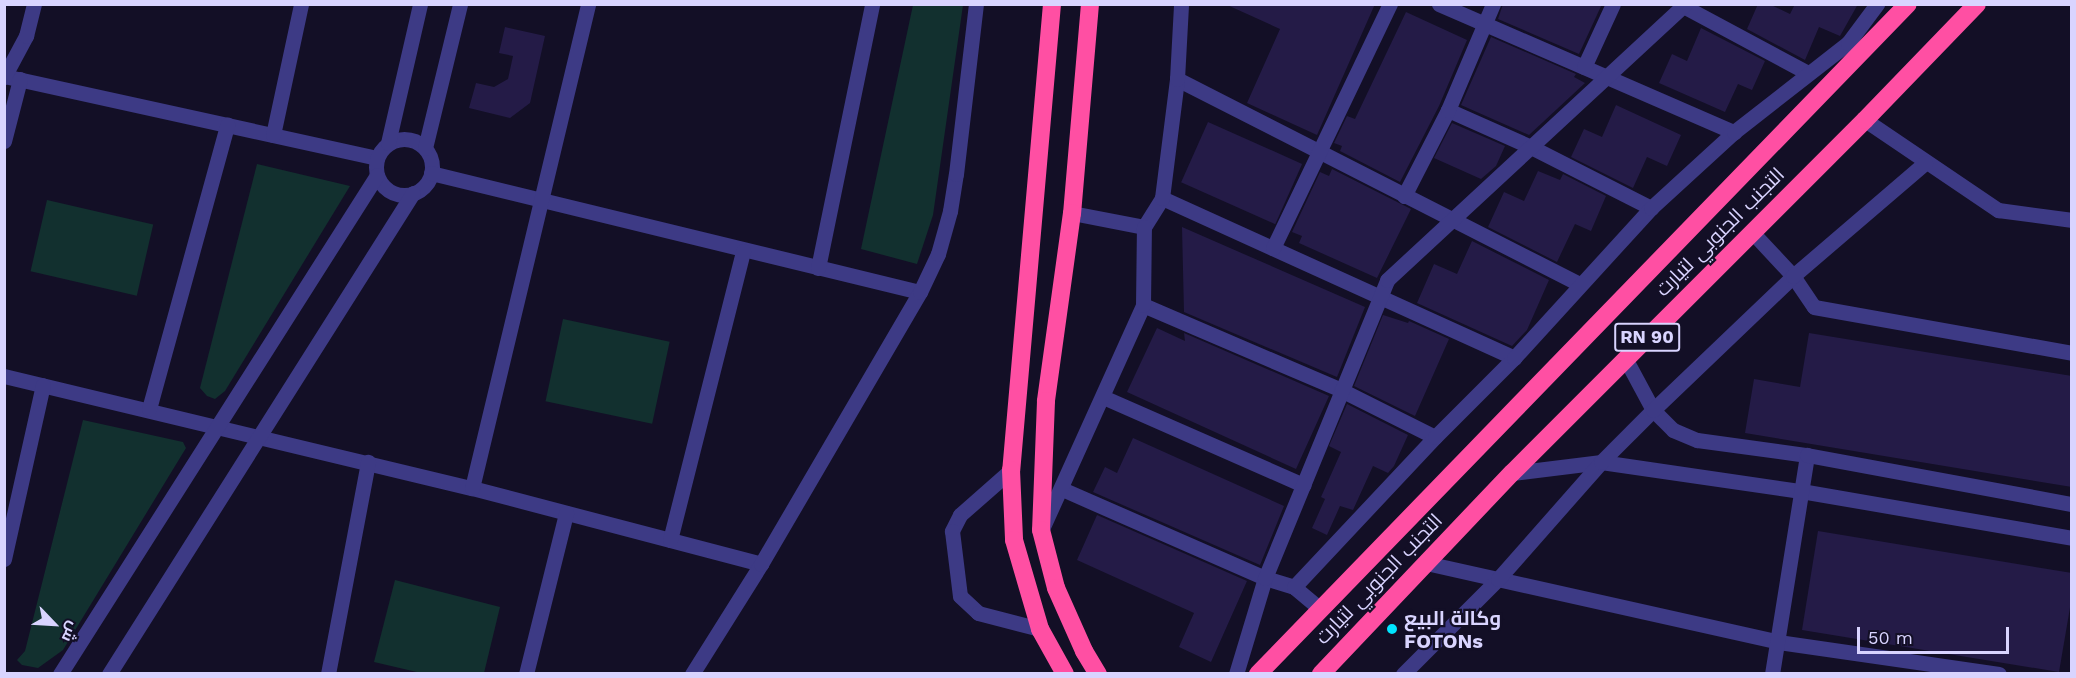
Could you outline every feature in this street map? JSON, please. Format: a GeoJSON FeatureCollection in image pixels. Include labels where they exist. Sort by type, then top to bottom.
{"type":"FeatureCollection","features":[{"type":"Feature","properties":{"kind":"highway"},"geometry":{"type":"LineString","coordinates":[[1053,4],[1011,470],[1014,540],[1040,629],[1065,674]]}},
{"type":"Feature","properties":{"kind":"highway"},"geometry":{"type":"LineString","coordinates":[[1090,4],[1072,213],[1046,401],[1041,530],[1056,588],[1084,651],[1098,674]]}},
{"type":"Feature","properties":{"kind":"highway","name":"التجنب الجنوبي لتيارت"},"geometry":{"type":"LineString","coordinates":[[1258,674],[1908,4]]}},
{"type":"Feature","properties":{"kind":"highway","name":"التجنب الجنوبي لتيارت"},"geometry":{"type":"LineString","coordinates":[[1321,674],[1512,473],[1865,120],[1977,4]]}},
{"type":"Feature","properties":{"kind":"street"},"geometry":{"type":"LineString","coordinates":[[4,141],[8,77],[26,36],[34,4]]}},
{"type":"Feature","properties":{"kind":"street"},"geometry":{"type":"LineString","coordinates":[[273,135],[301,4]]}},
{"type":"Feature","properties":{"kind":"street"},"geometry":{"type":"LineString","coordinates":[[60,674],[216,425],[377,175],[377,158],[388,143],[420,4]]}},
{"type":"Feature","properties":{"kind":"street"},"geometry":{"type":"LineString","coordinates":[[425,148],[460,4]]}},
{"type":"Feature","properties":{"kind":"street"},"geometry":{"type":"LineString","coordinates":[[472,488],[543,201],[588,4]]}},
{"type":"Feature","properties":{"kind":"street"},"geometry":{"type":"LineString","coordinates":[[818,268],[872,4]]}},
{"type":"Feature","properties":{"kind":"street"},"geometry":{"type":"LineString","coordinates":[[693,674],[761,564],[920,292],[938,254],[950,211],[976,4]]}},
{"type":"Feature","properties":{"kind":"street"},"geometry":{"type":"LineString","coordinates":[[1041,530],[1062,489],[1143,305],[1144,227],[1162,198],[1177,78],[1181,4]]}},
{"type":"Feature","properties":{"kind":"street"},"geometry":{"type":"LineString","coordinates":[[1273,248],[1390,4]]}},
{"type":"Feature","properties":{"kind":"street"},"geometry":{"type":"LineString","coordinates":[[1439,4],[1734,132]]}},
{"type":"Feature","properties":{"kind":"street"},"geometry":{"type":"LineString","coordinates":[[1404,196],[1448,110],[1493,4]]}},
{"type":"Feature","properties":{"kind":"street"},"geometry":{"type":"LineString","coordinates":[[1584,67],[1612,4]]}},
{"type":"Feature","properties":{"kind":"street"},"geometry":{"type":"LineString","coordinates":[[1236,674],[1265,578],[1387,280],[1684,5],[1808,73]]}},
{"type":"Feature","properties":{"kind":"street"},"geometry":{"type":"LineString","coordinates":[[1294,587],[1435,437],[1514,358],[1579,284],[1651,208],[1734,132],[1848,43],[1876,5]]}},
{"type":"Feature","properties":{"kind":"street"},"geometry":{"type":"LineString","coordinates":[[8,77],[377,158]]}},
{"type":"Feature","properties":{"kind":"street"},"geometry":{"type":"LineString","coordinates":[[1177,78],[1319,153],[1579,284]]}},
{"type":"Feature","properties":{"kind":"street"},"geometry":{"type":"LineString","coordinates":[[1448,110],[1531,147],[1651,208]]}},
{"type":"Feature","properties":{"kind":"street"},"geometry":{"type":"LineString","coordinates":[[1865,120],[1925,163],[1998,210],[2072,220]]}},
{"type":"Feature","properties":{"kind":"street"},"geometry":{"type":"LineString","coordinates":[[149,409],[227,125]]}},
{"type":"Feature","properties":{"kind":"street"},"geometry":{"type":"LineString","coordinates":[[377,175],[391,192],[399,195],[421,189],[431,173],[430,156],[425,148],[407,138],[388,143]]}},
{"type":"Feature","properties":{"kind":"street"},"geometry":{"type":"LineString","coordinates":[[1403,674],[1498,579],[1601,462],[1653,410],[1793,276],[1925,163]]}},
{"type":"Feature","properties":{"kind":"street"},"geometry":{"type":"LineString","coordinates":[[431,173],[743,251],[920,292]]}},
{"type":"Feature","properties":{"kind":"street"},"geometry":{"type":"LineString","coordinates":[[110,674],[413,193]]}},
{"type":"Feature","properties":{"kind":"street"},"geometry":{"type":"LineString","coordinates":[[1162,198],[1514,358]]}},
{"type":"Feature","properties":{"kind":"street"},"geometry":{"type":"LineString","coordinates":[[1072,213],[1144,227]]}},
{"type":"Feature","properties":{"kind":"street"},"geometry":{"type":"LineString","coordinates":[[1752,232],[1793,276],[1814,307],[2072,353]]}},
{"type":"Feature","properties":{"kind":"street"},"geometry":{"type":"LineString","coordinates":[[670,540],[743,251]]}},
{"type":"Feature","properties":{"kind":"street"},"geometry":{"type":"LineString","coordinates":[[1143,305],[1341,390],[1435,437]]}},
{"type":"Feature","properties":{"kind":"street"},"geometry":{"type":"LineString","coordinates":[[1625,358],[1653,410],[1673,430],[1690,438],[1807,455],[2072,504]]}},
{"type":"Feature","properties":{"kind":"street"},"geometry":{"type":"LineString","coordinates":[[4,376],[368,462],[761,564]]}},
{"type":"Feature","properties":{"kind":"street"},"geometry":{"type":"LineString","coordinates":[[4,559],[44,385]]}},
{"type":"Feature","properties":{"kind":"street"},"geometry":{"type":"LineString","coordinates":[[1103,397],[1303,485]]}},
{"type":"Feature","properties":{"kind":"street"},"geometry":{"type":"LineString","coordinates":[[1772,674],[1807,455]]}},
{"type":"Feature","properties":{"kind":"street"},"geometry":{"type":"LineString","coordinates":[[328,674],[368,462]]}},
{"type":"Feature","properties":{"kind":"street"},"geometry":{"type":"LineString","coordinates":[[1512,473],[1601,462],[1801,491],[2072,538]]}},
{"type":"Feature","properties":{"kind":"street"},"geometry":{"type":"LineString","coordinates":[[1011,470],[960,515],[952,531],[960,596],[978,613],[1040,629]]}},
{"type":"Feature","properties":{"kind":"street"},"geometry":{"type":"LineString","coordinates":[[1062,489],[1265,578],[1294,587],[1321,609]]}},
{"type":"Feature","properties":{"kind":"street"},"geometry":{"type":"LineString","coordinates":[[526,674],[566,513]]}},
{"type":"Feature","properties":{"kind":"street"},"geometry":{"type":"LineString","coordinates":[[1426,563],[1778,642],[1999,674]]}},
{"type":"Feature","properties":{"kind":"green space"},"geometry":{"type":"Polygon","coordinates":[[[913,5],[963,5],[933,215],[917,264],[861,249],[913,5]]]}},
{"type":"Feature","properties":{"kind":"green space"},"geometry":{"type":"Polygon","coordinates":[[[257,164],[350,186],[225,391],[215,399],[207,396],[200,388],[257,164]]]}},
{"type":"Feature","properties":{"kind":"green space"},"geometry":{"type":"Polygon","coordinates":[[[47,200],[153,225],[137,296],[31,271],[47,200]]]}},
{"type":"Feature","properties":{"kind":"green space"},"geometry":{"type":"Polygon","coordinates":[[[563,319],[670,342],[652,424],[546,401],[563,319]]]}},
{"type":"Feature","properties":{"kind":"green space"},"geometry":{"type":"Polygon","coordinates":[[[83,420],[183,442],[186,448],[63,650],[38,668],[22,665],[17,660],[25,651],[83,420]]]}},
{"type":"Feature","properties":{"kind":"green space"},"geometry":{"type":"Polygon","coordinates":[[[395,580],[500,607],[484,673],[421,673],[374,662],[395,580]]]}},
{"type":"Feature","properties":{"kind":"building"},"geometry":{"type":"Polygon","coordinates":[[[1225,4],[1375,4],[1317,135],[1247,103],[1280,29],[1225,4]]]}},
{"type":"Feature","properties":{"kind":"building"},"geometry":{"type":"Polygon","coordinates":[[[1503,4],[1602,4],[1579,54],[1498,19],[1503,4]]]}},
{"type":"Feature","properties":{"kind":"building"},"geometry":{"type":"Polygon","coordinates":[[[1758,4],[1769,4],[1790,14],[1795,4],[1858,4],[1840,36],[1819,27],[1805,60],[1747,29],[1758,4]]]}},
{"type":"Feature","properties":{"kind":"building"},"geometry":{"type":"Polygon","coordinates":[[[1406,12],[1467,40],[1439,106],[1400,182],[1340,151],[1342,146],[1334,143],[1347,116],[1355,119],[1406,12]]]}},
{"type":"Feature","properties":{"kind":"building"},"geometry":{"type":"Polygon","coordinates":[[[505,27],[545,36],[530,103],[510,118],[469,108],[476,83],[494,87],[508,79],[513,56],[499,53],[505,27]]]}},
{"type":"Feature","properties":{"kind":"building"},"geometry":{"type":"Polygon","coordinates":[[[1701,28],[1765,61],[1752,90],[1738,84],[1725,112],[1659,83],[1672,54],[1687,61],[1701,28]]]}},
{"type":"Feature","properties":{"kind":"building"},"geometry":{"type":"Polygon","coordinates":[[[1491,37],[1576,74],[1574,77],[1585,83],[1529,135],[1461,105],[1491,37]]]}},
{"type":"Feature","properties":{"kind":"building"},"geometry":{"type":"Polygon","coordinates":[[[1616,105],[1681,135],[1667,166],[1647,157],[1633,188],[1571,157],[1584,129],[1602,137],[1616,105]]]}},
{"type":"Feature","properties":{"kind":"building"},"geometry":{"type":"Polygon","coordinates":[[[1208,122],[1302,164],[1275,224],[1181,182],[1208,122]]]}},
{"type":"Feature","properties":{"kind":"building"},"geometry":{"type":"Polygon","coordinates":[[[1452,123],[1505,146],[1496,166],[1481,179],[1434,158],[1452,123]]]}},
{"type":"Feature","properties":{"kind":"building"},"geometry":{"type":"Polygon","coordinates":[[[1332,169],[1411,209],[1377,278],[1299,243],[1302,236],[1292,232],[1320,172],[1329,176],[1332,169]]]}},
{"type":"Feature","properties":{"kind":"building"},"geometry":{"type":"Polygon","coordinates":[[[1538,171],[1560,180],[1563,174],[1606,196],[1591,231],[1575,224],[1557,262],[1488,227],[1504,192],[1524,201],[1538,171]]]}},
{"type":"Feature","properties":{"kind":"building"},"geometry":{"type":"Polygon","coordinates":[[[1182,227],[1365,307],[1337,377],[1184,312],[1182,227]]]}},
{"type":"Feature","properties":{"kind":"building"},"geometry":{"type":"Polygon","coordinates":[[[1472,241],[1549,280],[1527,330],[1512,346],[1417,303],[1434,264],[1457,274],[1472,241]]]}},
{"type":"Feature","properties":{"kind":"building"},"geometry":{"type":"Polygon","coordinates":[[[1383,315],[1408,323],[1409,321],[1449,339],[1415,416],[1354,386],[1383,315]]]}},
{"type":"Feature","properties":{"kind":"building"},"geometry":{"type":"Polygon","coordinates":[[[1157,328],[1185,341],[1184,333],[1329,396],[1296,469],[1127,392],[1157,328]]]}},
{"type":"Feature","properties":{"kind":"building"},"geometry":{"type":"Polygon","coordinates":[[[1809,333],[2072,376],[2072,487],[1745,433],[1754,379],[1800,387],[1809,333]]]}},
{"type":"Feature","properties":{"kind":"building"},"geometry":{"type":"Polygon","coordinates":[[[1347,404],[1408,435],[1394,466],[1388,473],[1373,466],[1353,510],[1340,506],[1327,535],[1312,528],[1325,499],[1321,497],[1341,452],[1329,446],[1347,404]]]}},
{"type":"Feature","properties":{"kind":"building"},"geometry":{"type":"Polygon","coordinates":[[[1133,438],[1284,506],[1260,565],[1093,492],[1105,467],[1117,473],[1133,438]]]}},
{"type":"Feature","properties":{"kind":"building"},"geometry":{"type":"Polygon","coordinates":[[[1097,515],[1247,581],[1211,662],[1179,647],[1194,613],[1077,560],[1097,515]]]}},
{"type":"Feature","properties":{"kind":"building"},"geometry":{"type":"Polygon","coordinates":[[[1818,531],[2072,573],[2072,596],[2059,672],[1802,630],[1818,531]]]}},
{"type":"Feature","properties":{"kind":"place","name":"وكالة البيع FOTONs"},"geometry":{"type":"Point","coordinates":[1392,629]}}]}
